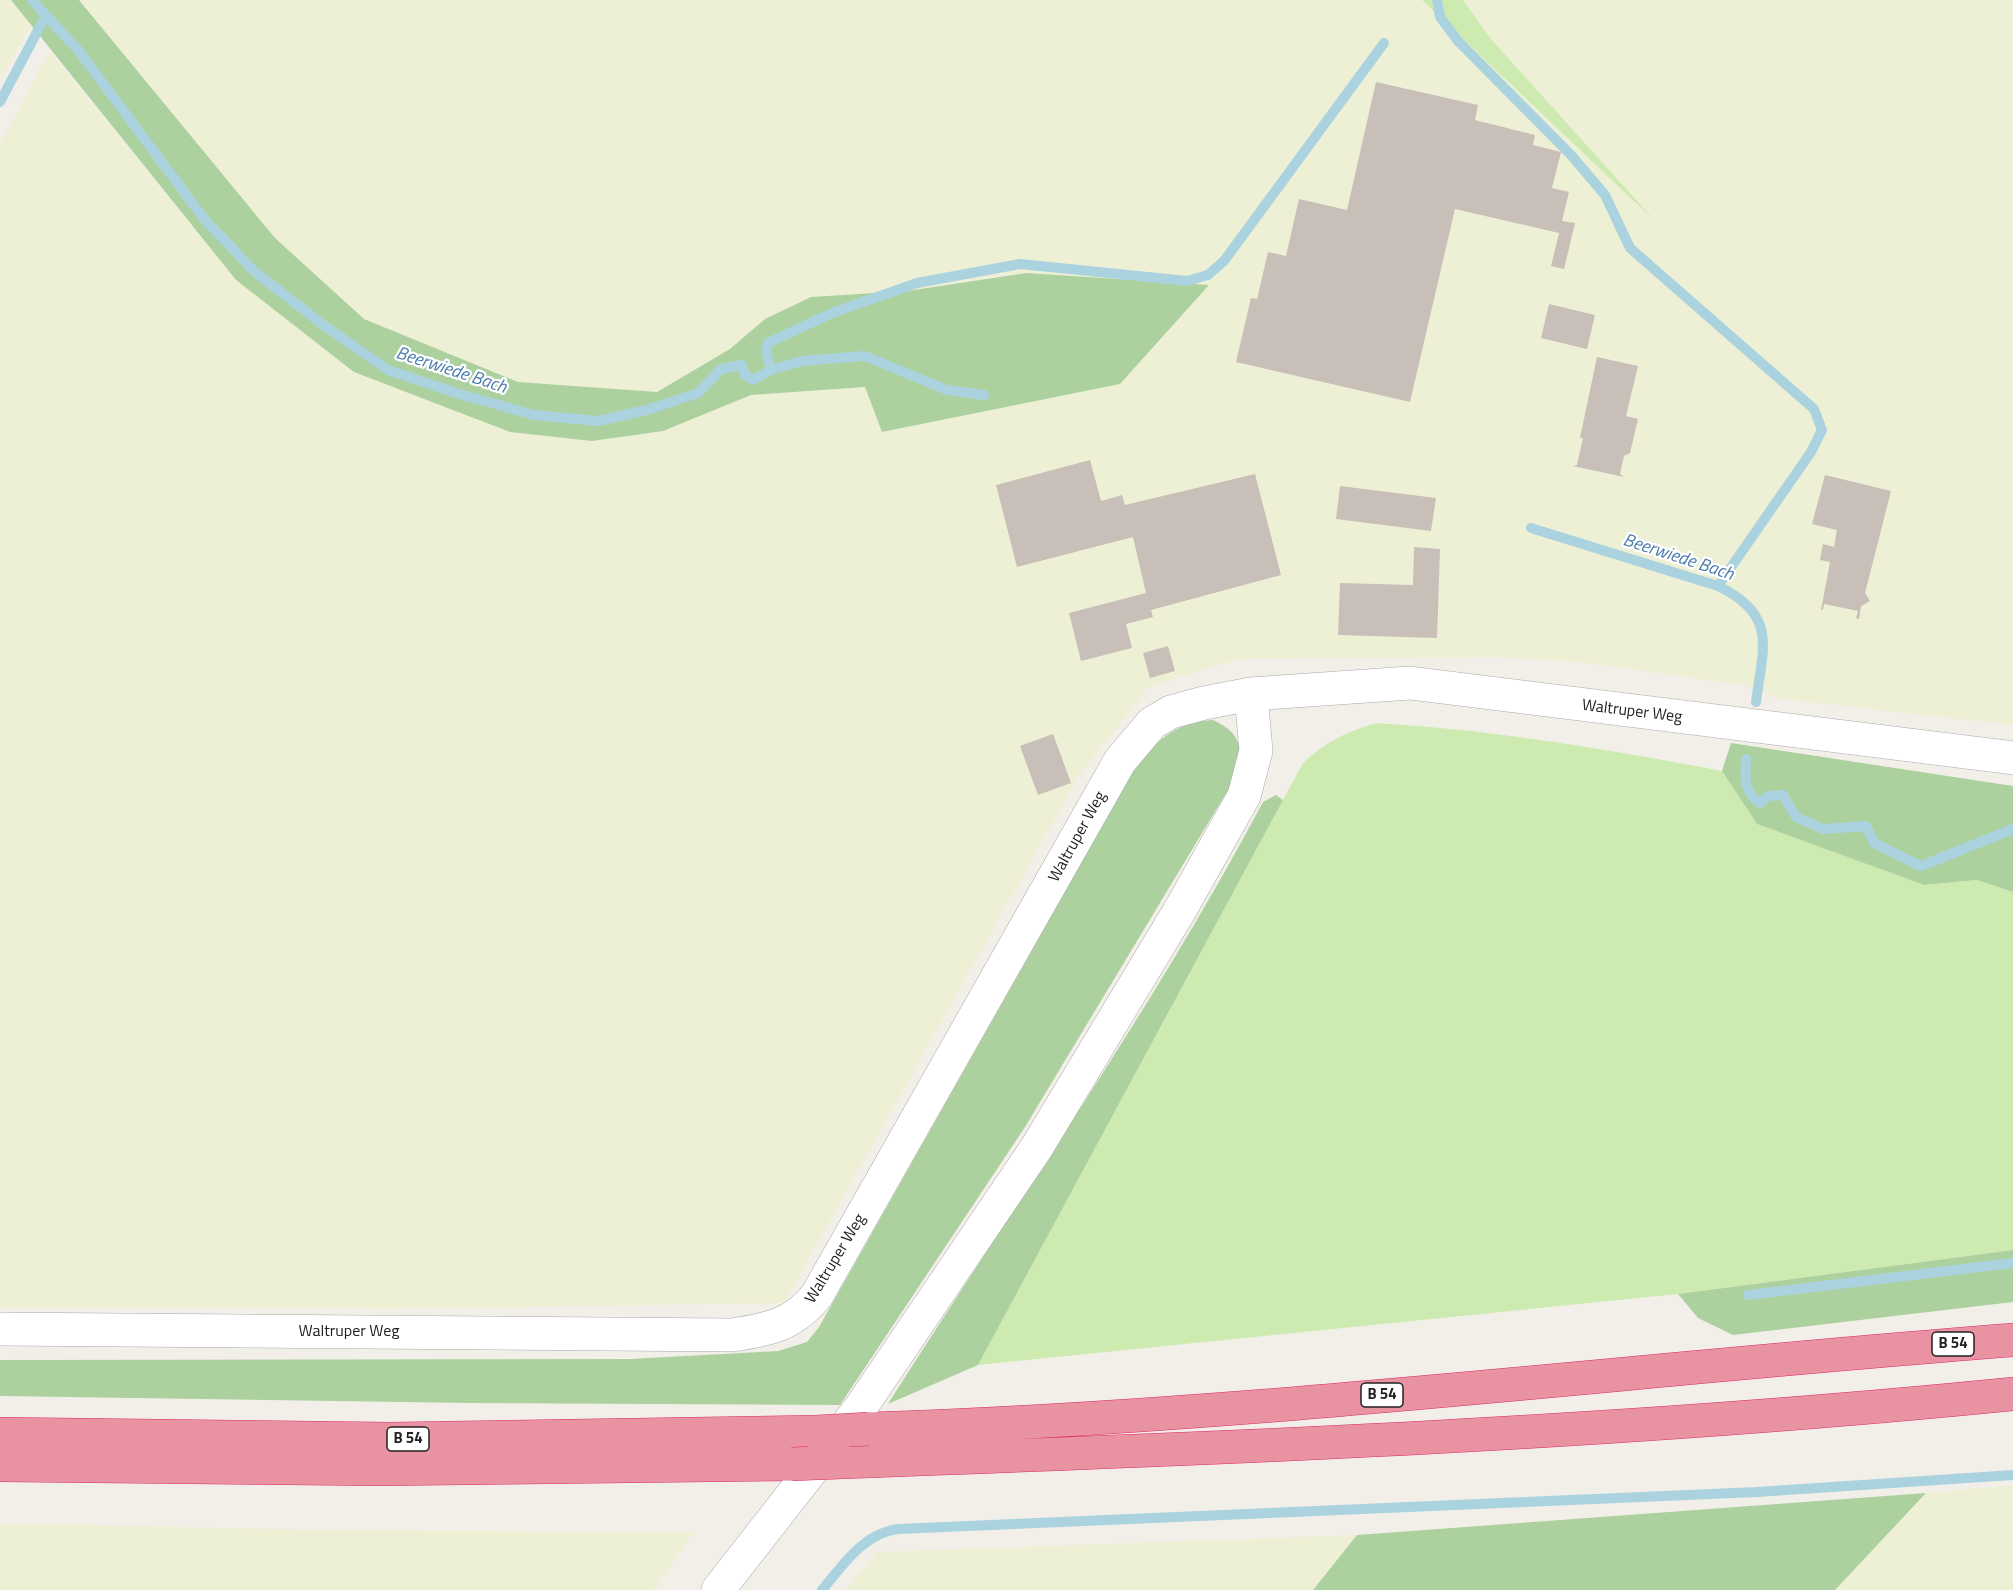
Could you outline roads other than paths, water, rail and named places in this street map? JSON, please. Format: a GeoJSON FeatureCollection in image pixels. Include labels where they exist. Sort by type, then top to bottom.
{"type":"FeatureCollection","features":[{"type":"Feature","properties":{"kind":"highway","name":"B 54"},"geometry":{"type":"LineString","coordinates":[[0,1434],[391,1439],[816,1432],[988,1425],[1279,1405],[1757,1360],[2013,1340]]}},
{"type":"Feature","properties":{"kind":"highway","name":"B 54"},"geometry":{"type":"LineString","coordinates":[[0,1465],[381,1469],[792,1464],[1224,1448],[1820,1413],[2013,1394]]}},
{"type":"Feature","properties":{"kind":"street","name":"Waltruper Weg"},"geometry":{"type":"LineString","coordinates":[[0,1329],[732,1335],[764,1331],[784,1324],[800,1314],[817,1295],[1130,747],[1152,723],[1171,712],[1251,694],[1410,683],[2013,758]]}},
{"type":"Feature","properties":{"kind":"street"},"geometry":{"type":"LineString","coordinates":[[718,1590],[798,1490],[867,1398],[1037,1148],[1180,910],[1244,796],[1256,751],[1251,694]]}},
{"type":"Feature","properties":{"kind":"waterway","name":"Beerwiede Bach"},"geometry":{"type":"LineString","coordinates":[[32,0],[78,50],[205,220],[255,272],[322,324],[388,370],[456,393],[534,415],[598,421],[647,410],[698,393],[721,369],[742,365],[745,375],[753,380],[771,370],[801,361],[865,356],[947,390],[984,395]]}},
{"type":"Feature","properties":{"kind":"waterway"},"geometry":{"type":"LineString","coordinates":[[1437,0],[1440,17],[1458,41],[1571,155],[1605,195],[1630,248],[1814,409],[1822,430],[1811,452],[1718,586]]}},
{"type":"Feature","properties":{"kind":"waterway"},"geometry":{"type":"LineString","coordinates":[[0,102],[46,15]]}},
{"type":"Feature","properties":{"kind":"waterway"},"geometry":{"type":"LineString","coordinates":[[771,370],[766,351],[768,343],[832,313],[917,283],[1020,264],[1187,281],[1208,275],[1224,261],[1384,43]]}},
{"type":"Feature","properties":{"kind":"waterway","name":"Beerwiede Bach"},"geometry":{"type":"LineString","coordinates":[[1531,528],[1718,586],[1737,597],[1750,609],[1758,621],[1762,634],[1763,649],[1756,702]]}},
{"type":"Feature","properties":{"kind":"waterway","name":"Beerwiede Bach"},"geometry":{"type":"LineString","coordinates":[[1746,759],[1748,789],[1760,803],[1768,796],[1783,795],[1796,817],[1823,829],[1866,826],[1874,843],[1921,866],[2013,829]]}},
{"type":"Feature","properties":{"kind":"waterway"},"geometry":{"type":"LineString","coordinates":[[1748,1295],[2013,1263]]}},
{"type":"Feature","properties":{"kind":"waterway"},"geometry":{"type":"LineString","coordinates":[[822,1590],[846,1561],[865,1543],[886,1532],[898,1529],[1757,1492],[2013,1475]]}}]}
